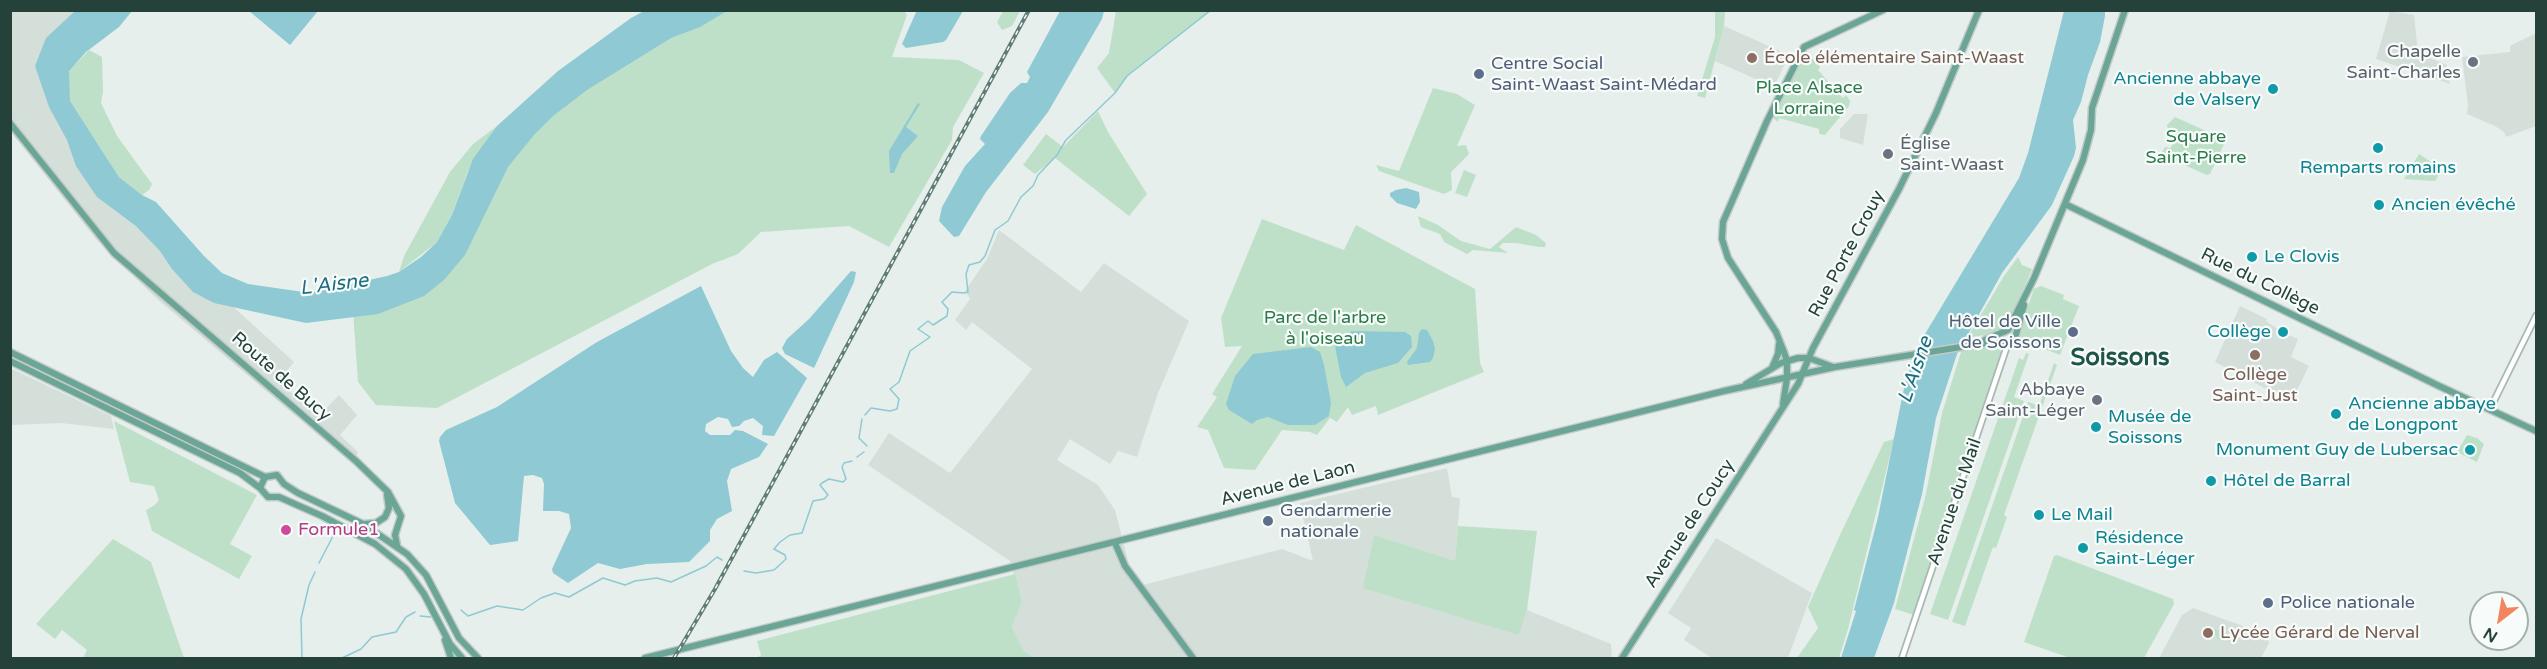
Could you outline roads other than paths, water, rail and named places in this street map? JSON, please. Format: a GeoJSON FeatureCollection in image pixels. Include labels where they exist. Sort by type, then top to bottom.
{"type":"FeatureCollection","features":[{"type":"Feature","properties":{"kind":"main road"},"geometry":{"type":"LineString","coordinates":[[1783,404],[1787,361],[1776,332],[1728,258],[1722,239],[1723,222],[1804,47],[1883,10]]}},
{"type":"Feature","properties":{"kind":"main road","name":"Rue Porte Crouy"},"geometry":{"type":"LineString","coordinates":[[1802,375],[1813,348],[1899,189],[1936,113],[1979,10]]}},
{"type":"Feature","properties":{"kind":"main road"},"geometry":{"type":"LineString","coordinates":[[1743,386],[1834,367],[1999,338],[2008,330],[2034,278],[2087,148],[2092,108],[2125,10]]}},
{"type":"Feature","properties":{"kind":"main road","name":"Route de Bucy"},"geometry":{"type":"LineString","coordinates":[[10,123],[103,241],[381,484],[394,500],[401,516],[395,535],[397,545]]}},
{"type":"Feature","properties":{"kind":"main road","name":"Rue du Collège"},"geometry":{"type":"LineString","coordinates":[[2065,204],[2536,431]]}},
{"type":"Feature","properties":{"kind":"main road"},"geometry":{"type":"LineString","coordinates":[[1999,338],[2007,346],[2014,342],[2029,288]]}},
{"type":"Feature","properties":{"kind":"main road"},"geometry":{"type":"LineString","coordinates":[[2008,330],[2014,336]]}},
{"type":"Feature","properties":{"kind":"main road"},"geometry":{"type":"LineString","coordinates":[[1772,369],[1778,354],[1779,342]]}},
{"type":"Feature","properties":{"kind":"main road"},"geometry":{"type":"LineString","coordinates":[[10,352],[245,469],[265,477],[277,475],[284,484],[298,493],[363,524],[397,545],[426,575],[454,629],[478,658]]}},
{"type":"Feature","properties":{"kind":"main road"},"geometry":{"type":"LineString","coordinates":[[1743,386],[1787,361],[1809,358],[1834,367]]}},
{"type":"Feature","properties":{"kind":"main road"},"geometry":{"type":"LineString","coordinates":[[10,361],[240,473],[261,488],[268,497],[279,497],[375,544],[413,576],[440,626],[462,658]]}},
{"type":"Feature","properties":{"kind":"main road","name":"Avenue de Coucy"},"geometry":{"type":"LineString","coordinates":[[1622,658],[1802,375]]}},
{"type":"Feature","properties":{"kind":"main road"},"geometry":{"type":"LineString","coordinates":[[1774,381],[1785,390]]}},
{"type":"Feature","properties":{"kind":"main road","name":"Avenue de Laon"},"geometry":{"type":"LineString","coordinates":[[645,658],[839,612],[1743,386]]}},
{"type":"Feature","properties":{"kind":"main road"},"geometry":{"type":"LineString","coordinates":[[261,488],[265,477]]}},
{"type":"Feature","properties":{"kind":"main road"},"geometry":{"type":"LineString","coordinates":[[279,497],[284,491],[284,484]]}},
{"type":"Feature","properties":{"kind":"main road"},"geometry":{"type":"LineString","coordinates":[[363,524],[376,523],[388,513],[388,498],[381,484]]}},
{"type":"Feature","properties":{"kind":"main road"},"geometry":{"type":"LineString","coordinates":[[1115,543],[1125,566],[1195,658]]}},
{"type":"Feature","properties":{"kind":"main road"},"geometry":{"type":"LineString","coordinates":[[440,626],[452,658]]}},
{"type":"Feature","properties":{"kind":"street"},"geometry":{"type":"LineString","coordinates":[[2490,409],[2536,316]]}},
{"type":"Feature","properties":{"kind":"street","name":"Avenue du Mail"},"geometry":{"type":"LineString","coordinates":[[1902,658],[2007,346]]}},
{"type":"Feature","properties":{"kind":"water"},"geometry":{"type":"Polygon","coordinates":[[[917,10],[963,11],[943,42],[906,48],[902,44],[917,10]]]}},
{"type":"Feature","properties":{"kind":"water"},"geometry":{"type":"Polygon","coordinates":[[[75,11],[132,11],[119,27],[86,52],[69,71],[70,101],[119,177],[142,195],[156,202],[222,273],[248,284],[310,293],[387,276],[399,272],[421,257],[437,242],[452,215],[473,159],[497,126],[558,71],[631,18],[644,11],[727,11],[700,27],[671,38],[587,90],[553,116],[508,167],[465,255],[444,280],[424,296],[378,314],[306,323],[214,303],[193,292],[172,269],[160,251],[136,226],[97,197],[76,166],[67,140],[49,107],[35,66],[46,38],[75,11]]]}},
{"type":"Feature","properties":{"kind":"water"},"geometry":{"type":"Polygon","coordinates":[[[249,11],[318,11],[290,45],[249,11]]]}},
{"type":"Feature","properties":{"kind":"water"},"geometry":{"type":"Polygon","coordinates":[[[1060,11],[1104,11],[1102,19],[1048,112],[986,192],[959,236],[954,237],[939,221],[942,207],[965,166],[985,144],[980,139],[981,136],[1010,93],[1021,83],[1027,83],[1030,77],[1027,72],[1060,11]]]}},
{"type":"Feature","properties":{"kind":"water","name":"L'Aisne"},"geometry":{"type":"Polygon","coordinates":[[[2064,11],[2105,11],[2100,42],[2073,120],[2076,148],[2074,156],[2052,205],[2002,273],[1957,354],[1936,418],[1922,494],[1894,603],[1874,658],[1841,658],[1856,611],[1854,610],[1878,517],[1904,388],[1913,358],[1922,339],[2019,178],[2028,153],[2064,11]]]}},
{"type":"Feature","properties":{"kind":"water"},"geometry":{"type":"Polygon","coordinates":[[[918,103],[920,104],[906,127],[918,136],[902,154],[894,173],[890,173],[889,151],[918,103]]]}},
{"type":"Feature","properties":{"kind":"water"},"geometry":{"type":"Polygon","coordinates":[[[1406,188],[1419,192],[1420,202],[1416,209],[1397,203],[1390,196],[1390,193],[1396,190],[1406,188]]]}},
{"type":"Feature","properties":{"kind":"water"},"geometry":{"type":"Polygon","coordinates":[[[851,271],[856,272],[854,282],[814,368],[785,354],[782,348],[787,339],[809,319],[851,271]]]}},
{"type":"Feature","properties":{"kind":"water"},"geometry":{"type":"Polygon","coordinates":[[[701,286],[731,351],[743,368],[753,377],[764,360],[777,352],[807,378],[774,436],[762,435],[763,426],[753,418],[744,421],[739,426],[732,427],[728,419],[718,417],[706,424],[705,431],[710,435],[730,435],[735,430],[743,431],[768,444],[759,457],[731,469],[727,481],[732,511],[717,519],[710,530],[710,541],[689,562],[647,564],[620,569],[598,563],[568,583],[553,573],[552,569],[571,528],[569,514],[559,511],[543,511],[544,484],[542,478],[533,475],[524,476],[518,541],[490,545],[455,503],[439,441],[440,437],[446,430],[497,407],[597,342],[701,286]]]}},
{"type":"Feature","properties":{"kind":"water"},"geometry":{"type":"Polygon","coordinates":[[[1422,329],[1427,330],[1433,341],[1435,349],[1433,358],[1430,362],[1408,365],[1407,362],[1417,348],[1419,333],[1422,329]]]}},
{"type":"Feature","properties":{"kind":"water"},"geometry":{"type":"Polygon","coordinates":[[[1352,331],[1405,332],[1411,336],[1412,347],[1398,363],[1365,373],[1346,387],[1341,377],[1334,341],[1352,331]]]}},
{"type":"Feature","properties":{"kind":"water"},"geometry":{"type":"Polygon","coordinates":[[[1311,347],[1320,352],[1324,365],[1331,403],[1329,416],[1315,425],[1288,425],[1268,417],[1252,424],[1229,410],[1226,404],[1235,376],[1253,354],[1311,347]]]}},
{"type":"Feature","properties":{"kind":"waterway"},"geometry":{"type":"LineString","coordinates":[[865,415],[871,408],[890,411],[897,409],[899,399],[890,389],[899,382],[910,351],[930,337],[918,329],[928,321],[933,325],[947,316],[948,309],[942,302],[952,292],[968,292],[966,274],[969,265],[980,262],[985,256],[995,230],[1008,221],[1021,197],[1033,186],[1038,175],[1057,155],[1066,140],[1115,93],[1127,76],[1211,10]]}},
{"type":"Feature","properties":{"kind":"waterway"},"geometry":{"type":"LineString","coordinates":[[862,419],[859,438],[867,446]]}},
{"type":"Feature","properties":{"kind":"waterway"},"geometry":{"type":"LineString","coordinates":[[857,457],[864,452]]}},
{"type":"Feature","properties":{"kind":"waterway"},"geometry":{"type":"LineString","coordinates":[[744,571],[756,573],[774,570],[786,559],[785,555],[774,549],[790,535],[802,533],[813,501],[824,499],[828,495],[820,485],[829,479],[843,482],[846,479],[842,467],[844,463],[852,461]]}},
{"type":"Feature","properties":{"kind":"waterway"},"geometry":{"type":"LineString","coordinates":[[319,563],[333,536]]}},
{"type":"Feature","properties":{"kind":"waterway"},"geometry":{"type":"LineString","coordinates":[[461,610],[468,616],[497,606],[523,610],[541,598],[555,593],[569,597],[603,578],[625,585],[657,578],[671,582],[706,566],[717,557],[722,560]]}},
{"type":"Feature","properties":{"kind":"waterway"},"geometry":{"type":"LineString","coordinates":[[302,658],[301,619],[309,585],[315,572]]}},
{"type":"Feature","properties":{"kind":"waterway"},"geometry":{"type":"LineString","coordinates":[[342,658],[361,649],[372,637],[396,632],[406,617],[415,612]]}},
{"type":"Feature","properties":{"kind":"waterway"},"geometry":{"type":"LineString","coordinates":[[420,616],[431,617]]}},
{"type":"Feature","properties":{"kind":"railway"},"geometry":{"type":"LineString","coordinates":[[674,658],[715,589],[1029,10]]}},
{"type":"Feature","properties":{"kind":"place","name":"École élémentaire Saint-Waast"},"geometry":{"type":"Point","coordinates":[1752,58]}},
{"type":"Feature","properties":{"kind":"place","name":"Chapelle Saint-Charles"},"geometry":{"type":"Point","coordinates":[2473,62]}},
{"type":"Feature","properties":{"kind":"place","name":"Centre Social Saint-Waast Saint-Médard"},"geometry":{"type":"Point","coordinates":[1479,74]}},
{"type":"Feature","properties":{"kind":"place","name":"Ancienne abbaye de Valsery"},"geometry":{"type":"Point","coordinates":[2273,89]}},
{"type":"Feature","properties":{"kind":"place","name":"Remparts romains"},"geometry":{"type":"Point","coordinates":[2378,148]}},
{"type":"Feature","properties":{"kind":"place","name":"Église Saint-Waast"},"geometry":{"type":"Point","coordinates":[1888,154]}},
{"type":"Feature","properties":{"kind":"place","name":"Ancien évêché"},"geometry":{"type":"Point","coordinates":[2379,205]}},
{"type":"Feature","properties":{"kind":"place","name":"Le Clovis"},"geometry":{"type":"Point","coordinates":[2252,257]}},
{"type":"Feature","properties":{"kind":"place","name":"Hôtel de Ville de Soissons"},"geometry":{"type":"Point","coordinates":[2073,332]}},
{"type":"Feature","properties":{"kind":"place","name":"Collège"},"geometry":{"type":"Point","coordinates":[2283,332]}},
{"type":"Feature","properties":{"kind":"place","name":"Collège Saint-Just"},"geometry":{"type":"Point","coordinates":[2255,355]}},
{"type":"Feature","properties":{"kind":"place","name":"Abbaye Saint-Léger"},"geometry":{"type":"Point","coordinates":[2097,400]}},
{"type":"Feature","properties":{"kind":"place","name":"Ancienne abbaye de Longpont"},"geometry":{"type":"Point","coordinates":[2336,414]}},
{"type":"Feature","properties":{"kind":"place","name":"Musée de Soissons"},"geometry":{"type":"Point","coordinates":[2096,427]}},
{"type":"Feature","properties":{"kind":"place","name":"Monument Guy de Lubersac"},"geometry":{"type":"Point","coordinates":[2470,450]}},
{"type":"Feature","properties":{"kind":"place","name":"Hôtel de Barral"},"geometry":{"type":"Point","coordinates":[2211,481]}},
{"type":"Feature","properties":{"kind":"place","name":"Le Mail"},"geometry":{"type":"Point","coordinates":[2039,515]}},
{"type":"Feature","properties":{"kind":"place","name":"Gendarmerie nationale"},"geometry":{"type":"Point","coordinates":[1268,521]}},
{"type":"Feature","properties":{"kind":"place","name":"Formule1"},"geometry":{"type":"Point","coordinates":[286,530]}},
{"type":"Feature","properties":{"kind":"place","name":"Résidence Saint-Léger"},"geometry":{"type":"Point","coordinates":[2083,548]}},
{"type":"Feature","properties":{"kind":"place","name":"Police nationale"},"geometry":{"type":"Point","coordinates":[2268,603]}},
{"type":"Feature","properties":{"kind":"place","name":"Lycée Gérard de Nerval"},"geometry":{"type":"Point","coordinates":[2208,633]}},
{"type":"Feature","properties":{"kind":"district","name":"Soissons"},"geometry":{"type":"Point","coordinates":[2120,359]}},
{"type":"Feature","properties":{"kind":"park label","name":"Place Alsace Lorraine"},"geometry":{"type":"Point","coordinates":[1809,98]}},
{"type":"Feature","properties":{"kind":"park label","name":"Square Saint-Pierre"},"geometry":{"type":"Point","coordinates":[2196,147]}},
{"type":"Feature","properties":{"kind":"park label","name":"Parc de l'arbre à l'oiseau"},"geometry":{"type":"Point","coordinates":[1325,328]}}]}
